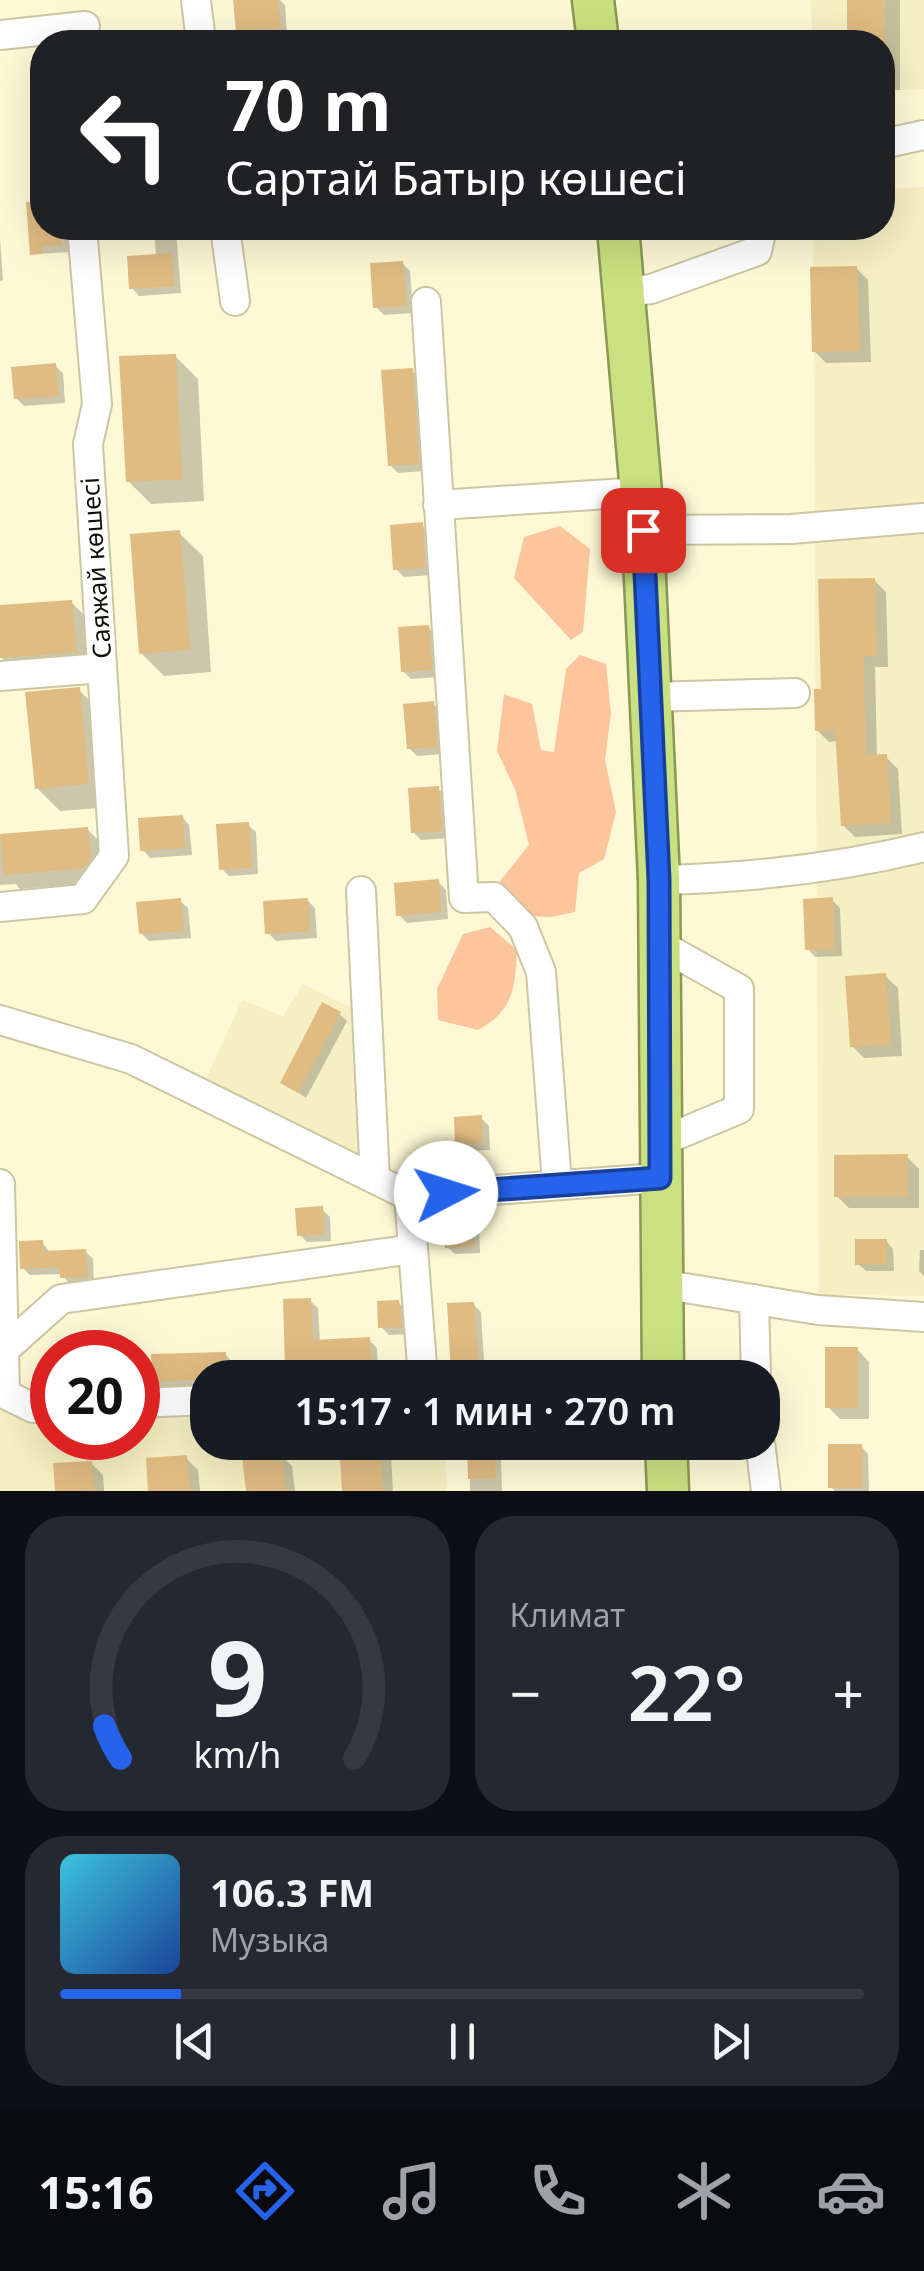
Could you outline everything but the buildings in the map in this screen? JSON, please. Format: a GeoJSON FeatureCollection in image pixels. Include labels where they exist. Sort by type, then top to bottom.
{"type":"FeatureCollection","features":[{"type":"Feature","properties":{"kind":"highway"},"geometry":{"type":"LineString","coordinates":[[593,0],[597,30]]}},
{"type":"Feature","properties":{"kind":"highway"},"geometry":{"type":"LineString","coordinates":[[620,240],[642,511],[659,880],[662,1360]]}},
{"type":"Feature","properties":{"kind":"highway"},"geometry":{"type":"LineString","coordinates":[[667,1460],[668,1491]]}},
{"type":"Feature","properties":{"kind":"street"},"geometry":{"type":"LineString","coordinates":[[196,0],[200,30]]}},
{"type":"Feature","properties":{"kind":"street"},"geometry":{"type":"LineString","coordinates":[[39,30],[85,23]]}},
{"type":"Feature","properties":{"kind":"street"},"geometry":{"type":"LineString","coordinates":[[0,36],[30,31]]}},
{"type":"Feature","properties":{"kind":"street"},"geometry":{"type":"LineString","coordinates":[[895,142],[924,136]]}},
{"type":"Feature","properties":{"kind":"street","name":"Саяжай көшесі"},"geometry":{"type":"LineString","coordinates":[[0,906],[83,899],[114,856],[88,444],[97,404],[83,240]]}},
{"type":"Feature","properties":{"kind":"street"},"geometry":{"type":"LineString","coordinates":[[227,240],[235,300]]}},
{"type":"Feature","properties":{"kind":"street"},"geometry":{"type":"LineString","coordinates":[[626,292],[651,288],[757,252],[760,240]]}},
{"type":"Feature","properties":{"kind":"street"},"geometry":{"type":"LineString","coordinates":[[426,302],[464,898],[494,897],[524,928],[541,972],[557,1184]]}},
{"type":"Feature","properties":{"kind":"street"},"geometry":{"type":"LineString","coordinates":[[438,504],[642,511],[791,529],[924,518]]}},
{"type":"Feature","properties":{"kind":"street"},"geometry":{"type":"LineString","coordinates":[[0,676],[102,668]]}},
{"type":"Feature","properties":{"kind":"street"},"geometry":{"type":"LineString","coordinates":[[651,696],[795,694]]}},
{"type":"Feature","properties":{"kind":"street"},"geometry":{"type":"LineString","coordinates":[[659,880],[740,878],[924,847]]}},
{"type":"Feature","properties":{"kind":"street"},"geometry":{"type":"LineString","coordinates":[[361,891],[374,1179]]}},
{"type":"Feature","properties":{"kind":"street"},"geometry":{"type":"LineString","coordinates":[[0,1020],[131,1059],[409,1196],[557,1184],[660,1160],[739,1109],[739,989],[659,944]]}},
{"type":"Feature","properties":{"kind":"street"},"geometry":{"type":"LineString","coordinates":[[0,1184],[5,1394],[30,1406]]}},
{"type":"Feature","properties":{"kind":"street"},"geometry":{"type":"LineString","coordinates":[[409,1196],[421,1360]]}},
{"type":"Feature","properties":{"kind":"street"},"geometry":{"type":"LineString","coordinates":[[4,1350],[61,1298],[413,1250]]}},
{"type":"Feature","properties":{"kind":"street"},"geometry":{"type":"LineString","coordinates":[[660,1284],[818,1310],[924,1316]]}},
{"type":"Feature","properties":{"kind":"street"},"geometry":{"type":"LineString","coordinates":[[754,1299],[756,1360]]}},
{"type":"Feature","properties":{"kind":"street"},"geometry":{"type":"LineString","coordinates":[[160,1403],[190,1401]]}},
{"type":"Feature","properties":{"kind":"street"},"geometry":{"type":"LineString","coordinates":[[762,1460],[766,1491]]}},
{"type":"Feature","properties":{"kind":"shaded area"},"geometry":{"type":"Polygon","coordinates":[[[810,0],[924,0],[924,89],[895,90],[895,30],[812,30],[810,0]]]}},
{"type":"Feature","properties":{"kind":"shaded area"},"geometry":{"type":"Polygon","coordinates":[[[924,187],[924,1296],[819,1295],[813,240],[895,240],[895,188],[924,187]]]}},
{"type":"Feature","properties":{"kind":"shaded area"},"geometry":{"type":"Polygon","coordinates":[[[560,526],[590,549],[583,632],[571,640],[514,578],[524,537],[560,526]]]}},
{"type":"Feature","properties":{"kind":"shaded area"},"geometry":{"type":"Polygon","coordinates":[[[580,655],[606,664],[611,713],[605,760],[616,812],[604,859],[579,873],[575,912],[528,916],[500,881],[529,845],[515,789],[497,751],[504,694],[532,704],[541,750],[554,752],[566,669],[580,655]]]}},
{"type":"Feature","properties":{"kind":"shaded area"},"geometry":{"type":"Polygon","coordinates":[[[490,927],[517,950],[513,987],[506,1006],[478,1030],[438,1020],[437,989],[463,934],[490,927]]]}},
{"type":"Feature","properties":{"kind":"shaded area"},"geometry":{"type":"Polygon","coordinates":[[[303,984],[356,1010],[360,1153],[343,1155],[205,1081],[242,1000],[283,1016],[303,984]]]}},
{"type":"Feature","properties":{"kind":"shaded area"},"geometry":{"type":"Polygon","coordinates":[[[0,1184],[5,1393],[30,1400],[30,1460],[160,1460],[160,1402],[190,1401],[190,1460],[445,1460],[447,1491],[0,1491],[0,1184]]]}},
{"type":"Feature","properties":{"kind":"route"},"geometry":{"type":"LineString","coordinates":[[446,1193],[660,1178],[659,880],[643,530]]}}]}
